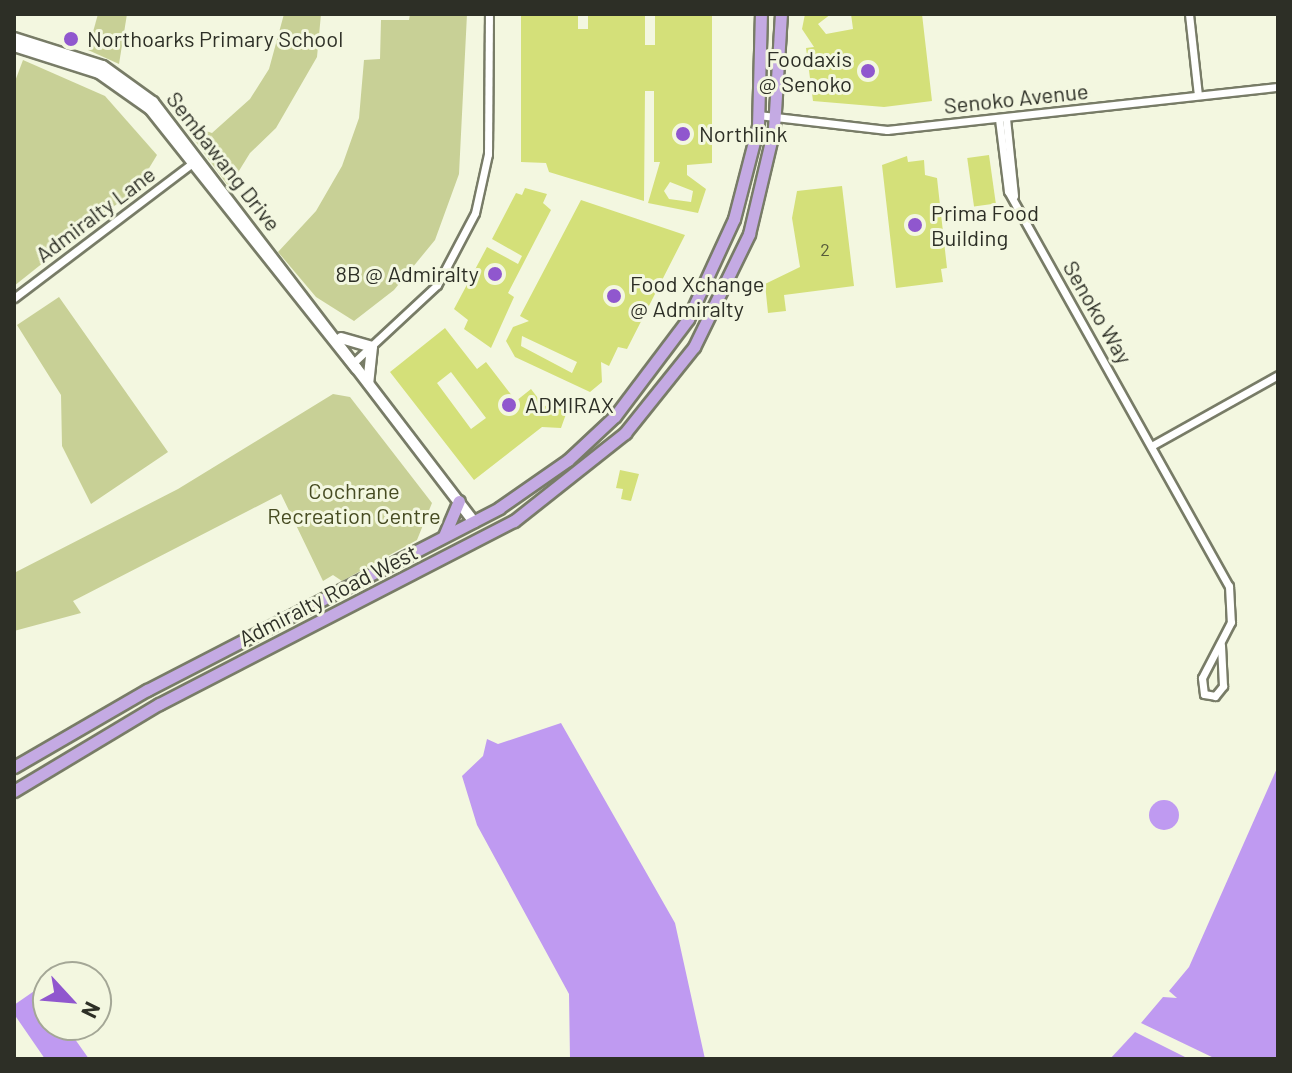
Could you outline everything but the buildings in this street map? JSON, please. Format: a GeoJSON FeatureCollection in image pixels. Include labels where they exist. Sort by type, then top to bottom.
{"type":"FeatureCollection","features":[{"type":"Feature","properties":{"kind":"main road","name":"Admiralty Road West"},"geometry":{"type":"LineString","coordinates":[[14,767],[147,690],[474,522],[568,460],[659,364],[726,239],[758,115],[761,14]]}},
{"type":"Feature","properties":{"kind":"main road","name":"Admiralty Road West"},"geometry":{"type":"LineString","coordinates":[[14,791],[159,704],[500,528],[614,443],[694,347],[749,234],[775,118],[781,14]]}},
{"type":"Feature","properties":{"kind":"main road","name":"Sembawang Drive"},"geometry":{"type":"LineString","coordinates":[[14,38],[78,55],[133,84],[336,335],[354,365]]}},
{"type":"Feature","properties":{"kind":"main road","name":"Sembawang Drive"},"geometry":{"type":"LineString","coordinates":[[14,46],[119,83],[150,109],[195,161],[474,522]]}},
{"type":"Feature","properties":{"kind":"main road"},"geometry":{"type":"LineString","coordinates":[[336,335],[372,347],[368,383]]}},
{"type":"Feature","properties":{"kind":"main road"},"geometry":{"type":"LineString","coordinates":[[441,540],[459,501]]}},
{"type":"Feature","properties":{"kind":"main road"},"geometry":{"type":"LineString","coordinates":[[474,522],[483,529],[500,528]]}},
{"type":"Feature","properties":{"kind":"street"},"geometry":{"type":"LineString","coordinates":[[354,365],[437,285],[475,213],[488,154],[489,14]]}},
{"type":"Feature","properties":{"kind":"street"},"geometry":{"type":"LineString","coordinates":[[1189,14],[1198,95]]}},
{"type":"Feature","properties":{"kind":"street","name":"Senoko Avenue"},"geometry":{"type":"LineString","coordinates":[[758,115],[875,130],[1002,119],[1278,87]]}},
{"type":"Feature","properties":{"kind":"street","name":"Senoko Way"},"geometry":{"type":"LineString","coordinates":[[1002,119],[1014,196],[1229,586],[1233,606],[1221,645],[1202,678],[1204,694],[1215,696],[1223,686],[1221,645]]}},
{"type":"Feature","properties":{"kind":"street","name":"Admiralty Lane"},"geometry":{"type":"LineString","coordinates":[[14,298],[195,161]]}},
{"type":"Feature","properties":{"kind":"street"},"geometry":{"type":"LineString","coordinates":[[1153,445],[1278,375]]}},
{"type":"Feature","properties":{"kind":"green space"},"geometry":{"type":"Polygon","coordinates":[[[98,14],[127,14],[119,64],[88,50],[98,14]]]}},
{"type":"Feature","properties":{"kind":"green space"},"geometry":{"type":"Polygon","coordinates":[[[284,14],[321,14],[317,57],[276,128],[250,153],[229,187],[182,123],[212,133],[250,99],[269,69],[284,14]]]}},
{"type":"Feature","properties":{"kind":"green space"},"geometry":{"type":"Polygon","coordinates":[[[410,14],[467,14],[459,174],[435,240],[394,290],[354,321],[316,297],[278,252],[316,211],[342,166],[359,118],[364,60],[380,59],[381,20],[409,20],[410,14]]]}},
{"type":"Feature","properties":{"kind":"green space"},"geometry":{"type":"Polygon","coordinates":[[[23,60],[105,96],[157,155],[137,188],[14,286],[14,84],[23,60]]]}},
{"type":"Feature","properties":{"kind":"green space"},"geometry":{"type":"Polygon","coordinates":[[[59,297],[168,452],[91,504],[62,446],[61,395],[17,325],[59,297]]]}},
{"type":"Feature","properties":{"kind":"green space","name":"Cochrane Recreation Centre"},"geometry":{"type":"Polygon","coordinates":[[[333,394],[350,397],[432,503],[417,540],[342,581],[333,575],[323,581],[281,494],[73,601],[81,613],[14,631],[14,573],[178,489],[333,394]]]}},
{"type":"Feature","properties":{"kind":"shaded area"},"geometry":{"type":"Polygon","coordinates":[[[561,723],[675,923],[705,1059],[570,1059],[569,994],[477,825],[462,776],[483,756],[487,739],[498,744],[561,723]]]}},
{"type":"Feature","properties":{"kind":"shaded area"},"geometry":{"type":"Polygon","coordinates":[[[1278,766],[1278,1059],[1216,1059],[1141,1023],[1163,997],[1177,998],[1169,991],[1189,967],[1278,766]]]}},
{"type":"Feature","properties":{"kind":"shaded area"},"geometry":{"type":"Polygon","coordinates":[[[1164,800],[1174,805],[1179,815],[1174,825],[1164,830],[1154,825],[1149,815],[1154,805],[1164,800]]]}},
{"type":"Feature","properties":{"kind":"shaded area"},"geometry":{"type":"Polygon","coordinates":[[[32,993],[32,1040],[14,1014],[14,1005],[32,993]]]}},
{"type":"Feature","properties":{"kind":"shaded area"},"geometry":{"type":"Polygon","coordinates":[[[1135,1032],[1189,1059],[1110,1059],[1135,1032]]]}},
{"type":"Feature","properties":{"kind":"shaded area"},"geometry":{"type":"Polygon","coordinates":[[[33,1041],[76,1041],[89,1059],[45,1059],[33,1041]]]}},
{"type":"Feature","properties":{"kind":"place","name":"Northoarks Primary School"},"geometry":{"type":"Point","coordinates":[71,39]}},
{"type":"Feature","properties":{"kind":"place","name":"Foodaxis @ Senoko"},"geometry":{"type":"Point","coordinates":[868,71]}},
{"type":"Feature","properties":{"kind":"place","name":"Northlink"},"geometry":{"type":"Point","coordinates":[683,134]}},
{"type":"Feature","properties":{"kind":"place","name":"Prima Food Building"},"geometry":{"type":"Point","coordinates":[915,225]}},
{"type":"Feature","properties":{"kind":"place","name":"8B @ Admiralty"},"geometry":{"type":"Point","coordinates":[495,274]}},
{"type":"Feature","properties":{"kind":"place","name":"Food Xchange @ Admiralty"},"geometry":{"type":"Point","coordinates":[614,296]}},
{"type":"Feature","properties":{"kind":"place","name":"ADMIRAX"},"geometry":{"type":"Point","coordinates":[509,405]}}]}
